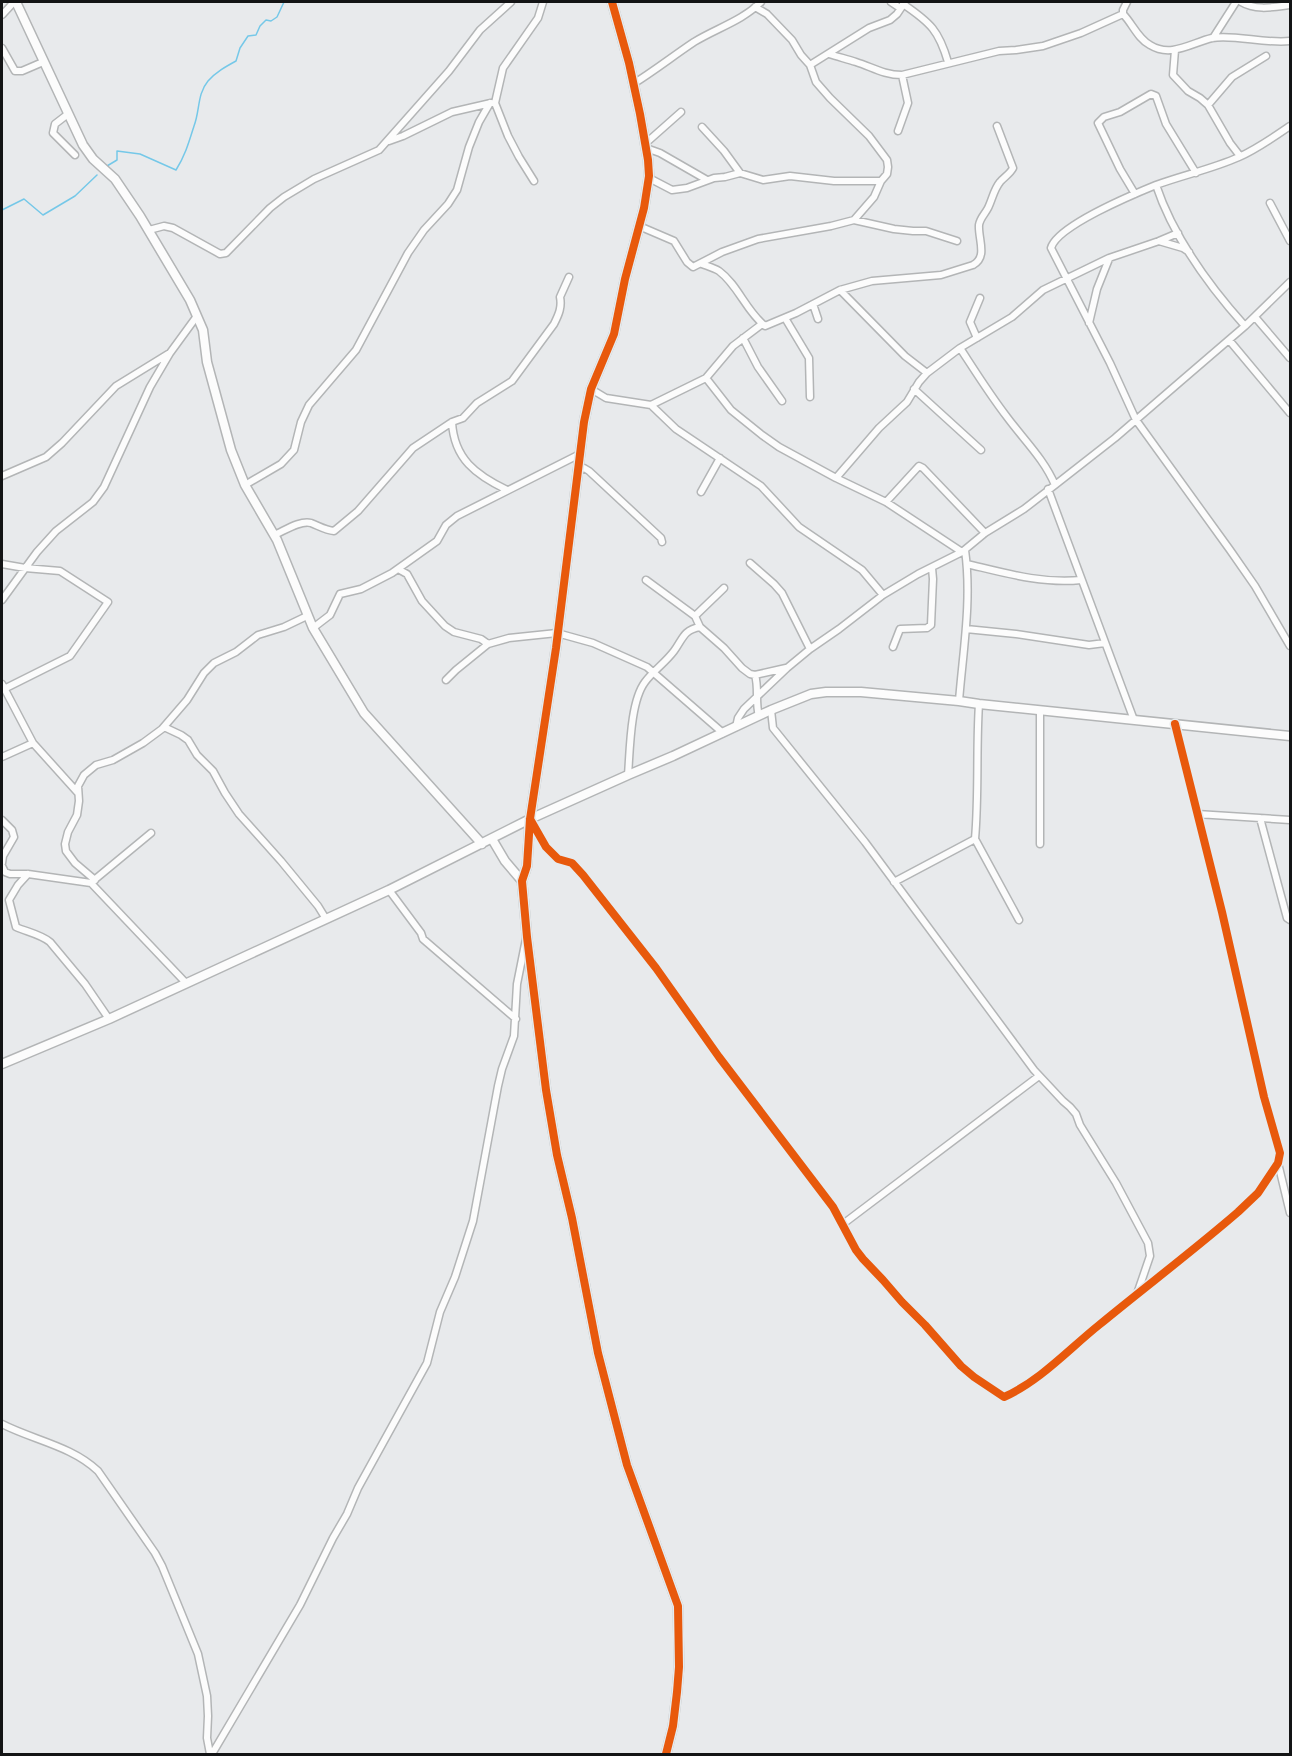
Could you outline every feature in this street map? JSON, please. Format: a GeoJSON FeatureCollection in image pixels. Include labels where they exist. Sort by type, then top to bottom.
{"type":"FeatureCollection","features":[{"type":"Feature","properties":{"kind":"street"},"geometry":{"type":"LineString","coordinates":[[2,15],[15,2],[84,145],[93,159],[115,179],[149,230],[190,300],[203,330],[207,362],[231,450],[245,485],[274,535],[313,628],[364,713],[482,844]]}},
{"type":"Feature","properties":{"kind":"street"},"geometry":{"type":"LineString","coordinates":[[149,230],[164,226],[172,228],[223,254],[226,253],[270,208],[284,197],[314,179],[374,153],[388,142],[467,45],[511,2]]}},
{"type":"Feature","properties":{"kind":"street"},"geometry":{"type":"LineString","coordinates":[[245,485],[281,464],[294,450],[301,422],[309,405],[356,350],[408,253],[457,190],[479,122],[492,103],[503,68],[538,18],[543,2]]}},
{"type":"Feature","properties":{"kind":"street"},"geometry":{"type":"LineString","coordinates":[[612,2],[629,63],[646,146],[649,178],[614,334],[591,388],[584,422],[530,819],[528,866],[522,881],[546,1090],[557,1155],[572,1218],[598,1353],[627,1464],[678,1606],[677,1692],[673,1726],[666,1755]]}},
{"type":"Feature","properties":{"kind":"street"},"geometry":{"type":"LineString","coordinates":[[633,84],[693,43],[740,19],[761,2]]}},
{"type":"Feature","properties":{"kind":"street"},"geometry":{"type":"LineString","coordinates":[[891,2],[903,5],[926,21],[942,42],[948,63]]}},
{"type":"Feature","properties":{"kind":"street"},"geometry":{"type":"LineString","coordinates":[[1127,2],[1123,14],[1140,36],[1150,46],[1165,50],[1176,50],[1214,38],[1276,43],[1290,41]]}},
{"type":"Feature","properties":{"kind":"street"},"geometry":{"type":"LineString","coordinates":[[1214,38],[1236,2]]}},
{"type":"Feature","properties":{"kind":"street"},"geometry":{"type":"LineString","coordinates":[[1241,2],[1263,8],[1290,5]]}},
{"type":"Feature","properties":{"kind":"street"},"geometry":{"type":"LineString","coordinates":[[810,65],[870,28],[890,21],[903,5]]}},
{"type":"Feature","properties":{"kind":"street"},"geometry":{"type":"LineString","coordinates":[[755,7],[779,25],[810,65],[816,82],[883,153],[888,166],[887,174],[874,197],[854,220]]}},
{"type":"Feature","properties":{"kind":"street"},"geometry":{"type":"LineString","coordinates":[[829,54],[880,72],[902,75],[999,51],[1043,46],[1081,33],[1123,14]]}},
{"type":"Feature","properties":{"kind":"street"},"geometry":{"type":"LineString","coordinates":[[2,48],[15,71],[22,72],[43,62]]}},
{"type":"Feature","properties":{"kind":"street"},"geometry":{"type":"LineString","coordinates":[[1176,50],[1173,75],[1188,91],[1208,105],[1240,156]]}},
{"type":"Feature","properties":{"kind":"street"},"geometry":{"type":"LineString","coordinates":[[1208,105],[1232,77],[1266,56]]}},
{"type":"Feature","properties":{"kind":"street"},"geometry":{"type":"LineString","coordinates":[[898,131],[908,103],[902,75]]}},
{"type":"Feature","properties":{"kind":"street"},"geometry":{"type":"LineString","coordinates":[[1135,194],[1098,123],[1104,117],[1120,112],[1151,94],[1156,96],[1166,124],[1196,173]]}},
{"type":"Feature","properties":{"kind":"street"},"geometry":{"type":"LineString","coordinates":[[388,142],[452,112],[492,103]]}},
{"type":"Feature","properties":{"kind":"street"},"geometry":{"type":"LineString","coordinates":[[492,103],[534,181]]}},
{"type":"Feature","properties":{"kind":"street"},"geometry":{"type":"LineString","coordinates":[[646,146],[681,112]]}},
{"type":"Feature","properties":{"kind":"street"},"geometry":{"type":"LineString","coordinates":[[68,114],[55,124],[52,133],[75,155]]}},
{"type":"Feature","properties":{"kind":"street"},"geometry":{"type":"LineString","coordinates":[[702,264],[722,273],[762,324],[768,326],[840,290],[872,281],[941,275],[977,263],[981,257],[980,220],[1000,182],[1014,168],[997,126]]}},
{"type":"Feature","properties":{"kind":"street"},"geometry":{"type":"LineString","coordinates":[[1290,126],[1240,156],[1135,194],[1089,216],[1055,239],[1051,249],[1110,363],[1136,420],[1255,586],[1290,646]]}},
{"type":"Feature","properties":{"kind":"street"},"geometry":{"type":"LineString","coordinates":[[702,127],[740,172],[763,180],[790,176],[834,181],[881,181]]}},
{"type":"Feature","properties":{"kind":"street"},"geometry":{"type":"LineString","coordinates":[[646,146],[707,180]]}},
{"type":"Feature","properties":{"kind":"street"},"geometry":{"type":"LineString","coordinates":[[649,178],[672,190],[687,188],[707,180],[740,172]]}},
{"type":"Feature","properties":{"kind":"street"},"geometry":{"type":"LineString","coordinates":[[1156,186],[1162,203],[1190,253],[1226,305],[1245,326]]}},
{"type":"Feature","properties":{"kind":"street"},"geometry":{"type":"LineString","coordinates":[[1270,203],[1290,241]]}},
{"type":"Feature","properties":{"kind":"street"},"geometry":{"type":"LineString","coordinates":[[639,226],[674,241],[693,267],[730,249],[758,239],[854,220],[894,229],[926,231],[957,242]]}},
{"type":"Feature","properties":{"kind":"street"},"geometry":{"type":"LineString","coordinates":[[836,478],[879,428],[907,402],[927,373],[960,348],[1012,317],[1043,290],[1109,258],[1178,233]]}},
{"type":"Feature","properties":{"kind":"street"},"geometry":{"type":"LineString","coordinates":[[1159,241],[1183,248],[1190,253]]}},
{"type":"Feature","properties":{"kind":"street"},"geometry":{"type":"LineString","coordinates":[[1089,323],[1097,290],[1109,258]]}},
{"type":"Feature","properties":{"kind":"street"},"geometry":{"type":"LineString","coordinates":[[274,535],[309,522],[334,531],[358,511],[413,448],[452,422],[463,418],[477,403],[512,381],[554,324],[562,304],[560,297],[569,277]]}},
{"type":"Feature","properties":{"kind":"street"},"geometry":{"type":"LineString","coordinates":[[736,726],[741,713],[756,697],[810,649],[883,595],[964,551],[986,533],[1024,509],[1136,420],[1245,326],[1290,282]]}},
{"type":"Feature","properties":{"kind":"street"},"geometry":{"type":"LineString","coordinates":[[840,290],[905,356],[927,373]]}},
{"type":"Feature","properties":{"kind":"street"},"geometry":{"type":"LineString","coordinates":[[976,338],[970,321],[980,298]]}},
{"type":"Feature","properties":{"kind":"street"},"geometry":{"type":"LineString","coordinates":[[813,304],[818,319]]}},
{"type":"Feature","properties":{"kind":"street"},"geometry":{"type":"LineString","coordinates":[[2,600],[56,531],[93,502],[104,487],[150,387],[170,353],[197,316]]}},
{"type":"Feature","properties":{"kind":"street"},"geometry":{"type":"LineString","coordinates":[[1254,317],[1290,358]]}},
{"type":"Feature","properties":{"kind":"street"},"geometry":{"type":"LineString","coordinates":[[785,318],[809,358],[810,397]]}},
{"type":"Feature","properties":{"kind":"street"},"geometry":{"type":"LineString","coordinates":[[591,388],[606,398],[651,405],[706,378],[733,346],[762,324]]}},
{"type":"Feature","properties":{"kind":"street"},"geometry":{"type":"LineString","coordinates":[[743,338],[758,367],[782,401]]}},
{"type":"Feature","properties":{"kind":"street"},"geometry":{"type":"LineString","coordinates":[[1229,340],[1290,413]]}},
{"type":"Feature","properties":{"kind":"street"},"geometry":{"type":"LineString","coordinates":[[960,348],[995,402],[1042,460],[1055,485]]}},
{"type":"Feature","properties":{"kind":"street"},"geometry":{"type":"LineString","coordinates":[[2,476],[46,457],[117,386],[170,353]]}},
{"type":"Feature","properties":{"kind":"street"},"geometry":{"type":"LineString","coordinates":[[706,378],[730,410],[779,447],[886,502],[964,551],[967,564],[966,629],[959,701]]}},
{"type":"Feature","properties":{"kind":"street"},"geometry":{"type":"LineString","coordinates":[[914,389],[981,450]]}},
{"type":"Feature","properties":{"kind":"street"},"geometry":{"type":"LineString","coordinates":[[651,405],[676,429],[761,486],[799,526],[862,570],[883,595]]}},
{"type":"Feature","properties":{"kind":"street"},"geometry":{"type":"LineString","coordinates":[[452,422],[456,446],[468,465],[492,483],[507,490]]}},
{"type":"Feature","properties":{"kind":"street"},"geometry":{"type":"LineString","coordinates":[[313,628],[330,615],[340,594],[361,589],[398,569],[437,541],[446,525],[457,516],[580,454]]}},
{"type":"Feature","properties":{"kind":"street"},"geometry":{"type":"LineString","coordinates":[[701,492],[720,458]]}},
{"type":"Feature","properties":{"kind":"street"},"geometry":{"type":"LineString","coordinates":[[886,502],[919,466],[986,533]]}},
{"type":"Feature","properties":{"kind":"street"},"geometry":{"type":"LineString","coordinates":[[577,471],[584,468],[589,471],[661,537],[662,542]]}},
{"type":"Feature","properties":{"kind":"street"},"geometry":{"type":"LineString","coordinates":[[1048,489],[1134,720]]}},
{"type":"Feature","properties":{"kind":"street"},"geometry":{"type":"LineString","coordinates":[[750,563],[782,592],[810,649]]}},
{"type":"Feature","properties":{"kind":"street"},"geometry":{"type":"LineString","coordinates":[[2,564],[60,571],[108,602],[70,656],[3,686],[33,743],[78,793]]}},
{"type":"Feature","properties":{"kind":"street"},"geometry":{"type":"LineString","coordinates":[[967,564],[1045,581],[1081,580]]}},
{"type":"Feature","properties":{"kind":"street"},"geometry":{"type":"LineString","coordinates":[[893,648],[900,629],[927,628],[931,625],[932,568]]}},
{"type":"Feature","properties":{"kind":"street"},"geometry":{"type":"LineString","coordinates":[[398,569],[407,574],[422,601],[445,626],[454,632],[481,639],[488,644]]}},
{"type":"Feature","properties":{"kind":"street"},"geometry":{"type":"LineString","coordinates":[[646,580],[695,616],[700,627],[742,668],[755,675],[787,668]]}},
{"type":"Feature","properties":{"kind":"street"},"geometry":{"type":"LineString","coordinates":[[695,616],[724,588]]}},
{"type":"Feature","properties":{"kind":"street"},"geometry":{"type":"LineString","coordinates":[[186,983],[66,851],[66,836],[77,815],[80,781],[96,765],[113,760],[143,743],[164,727],[214,663],[236,652],[258,635],[284,627],[307,616]]}},
{"type":"Feature","properties":{"kind":"street"},"geometry":{"type":"LineString","coordinates":[[628,775],[633,719],[644,683],[674,651],[687,631],[700,627]]}},
{"type":"Feature","properties":{"kind":"street"},"geometry":{"type":"LineString","coordinates":[[966,629],[1089,645],[1105,643]]}},
{"type":"Feature","properties":{"kind":"street"},"geometry":{"type":"LineString","coordinates":[[446,680],[488,644],[508,638],[557,633],[593,643],[637,662],[654,673],[723,733]]}},
{"type":"Feature","properties":{"kind":"street"},"geometry":{"type":"LineString","coordinates":[[755,675],[759,716]]}},
{"type":"Feature","properties":{"kind":"street"},"geometry":{"type":"LineString","coordinates":[[2,1064],[108,1020],[389,890],[530,819],[811,694],[861,692],[1290,735]]}},
{"type":"Feature","properties":{"kind":"street"},"geometry":{"type":"LineString","coordinates":[[979,705],[976,739],[975,839],[1018,921]]}},
{"type":"Feature","properties":{"kind":"street"},"geometry":{"type":"LineString","coordinates":[[771,710],[772,728],[865,843],[1039,1076],[1076,1114],[1080,1125],[1116,1183],[1148,1243],[1150,1256],[1137,1294]]}},
{"type":"Feature","properties":{"kind":"street"},"geometry":{"type":"LineString","coordinates":[[1040,711],[1040,844]]}},
{"type":"Feature","properties":{"kind":"street"},"geometry":{"type":"LineString","coordinates":[[530,819],[546,847],[558,859],[572,863],[583,875],[656,968],[719,1057],[832,1207],[863,1259],[961,1366],[986,1386],[1005,1397],[1051,1366],[1201,1244],[1251,1201],[1278,1163],[1280,1153],[1264,1097],[1222,912],[1175,724]]}},
{"type":"Feature","properties":{"kind":"street"},"geometry":{"type":"LineString","coordinates":[[164,727],[188,740],[197,755],[213,771],[239,814],[281,861],[326,919]]}},
{"type":"Feature","properties":{"kind":"street"},"geometry":{"type":"LineString","coordinates":[[2,758],[33,743]]}},
{"type":"Feature","properties":{"kind":"street"},"geometry":{"type":"LineString","coordinates":[[1197,814],[1290,820]]}},
{"type":"Feature","properties":{"kind":"street"},"geometry":{"type":"LineString","coordinates":[[1260,818],[1287,918],[1290,921]]}},
{"type":"Feature","properties":{"kind":"street"},"geometry":{"type":"LineString","coordinates":[[2,819],[12,830],[14,837],[3,856],[2,864],[5,872],[10,874],[93,881],[151,833]]}},
{"type":"Feature","properties":{"kind":"street"},"geometry":{"type":"LineString","coordinates":[[492,839],[505,861],[522,881]]}},
{"type":"Feature","properties":{"kind":"street"},"geometry":{"type":"LineString","coordinates":[[894,882],[975,839]]}},
{"type":"Feature","properties":{"kind":"street"},"geometry":{"type":"LineString","coordinates":[[2,902],[9,900],[28,874]]}},
{"type":"Feature","properties":{"kind":"street"},"geometry":{"type":"LineString","coordinates":[[389,890],[423,939],[516,1019]]}},
{"type":"Feature","properties":{"kind":"street"},"geometry":{"type":"LineString","coordinates":[[9,900],[16,927],[31,934],[43,936],[51,942],[85,984],[108,1020]]}},
{"type":"Feature","properties":{"kind":"street"},"geometry":{"type":"LineString","coordinates":[[211,1755],[300,1605],[358,1488],[427,1363],[440,1312],[455,1277],[473,1221],[498,1086],[514,1036],[517,984],[527,937]]}},
{"type":"Feature","properties":{"kind":"street"},"geometry":{"type":"LineString","coordinates":[[843,1224],[1039,1076]]}},
{"type":"Feature","properties":{"kind":"street"},"geometry":{"type":"LineString","coordinates":[[1278,1163],[1290,1213]]}},
{"type":"Feature","properties":{"kind":"street"},"geometry":{"type":"LineString","coordinates":[[2,1424],[77,1456],[91,1465],[98,1471],[155,1553],[198,1654],[207,1696],[207,1738],[211,1755]]}},
{"type":"Feature","properties":{"kind":"waterway"},"geometry":{"type":"LineString","coordinates":[[107,166],[117,160],[117,151],[140,154],[176,170],[196,120],[204,86],[217,72],[236,61],[240,48],[248,36],[256,35],[266,20],[271,21],[277,17],[284,2]]}},
{"type":"Feature","properties":{"kind":"waterway"},"geometry":{"type":"LineString","coordinates":[[2,210],[24,199],[43,215],[75,196],[97,175]]}},
{"type":"Feature","properties":{"kind":"cycle path"},"geometry":{"type":"LineString","coordinates":[[612,2],[640,114],[649,176],[644,208],[625,279],[614,334],[591,389],[584,422],[556,648],[530,819],[527,866],[522,881],[546,1090],[557,1155],[572,1218],[598,1353],[627,1465],[678,1606],[677,1692],[673,1726],[666,1754]]}},
{"type":"Feature","properties":{"kind":"cycle path"},"geometry":{"type":"LineString","coordinates":[[530,819],[546,847],[558,859],[572,863],[583,875],[656,968],[719,1057],[833,1207],[863,1259],[961,1366],[1004,1397],[1042,1374],[1238,1212],[1258,1193],[1278,1163],[1280,1153],[1264,1097],[1222,912],[1175,724]]}}]}
